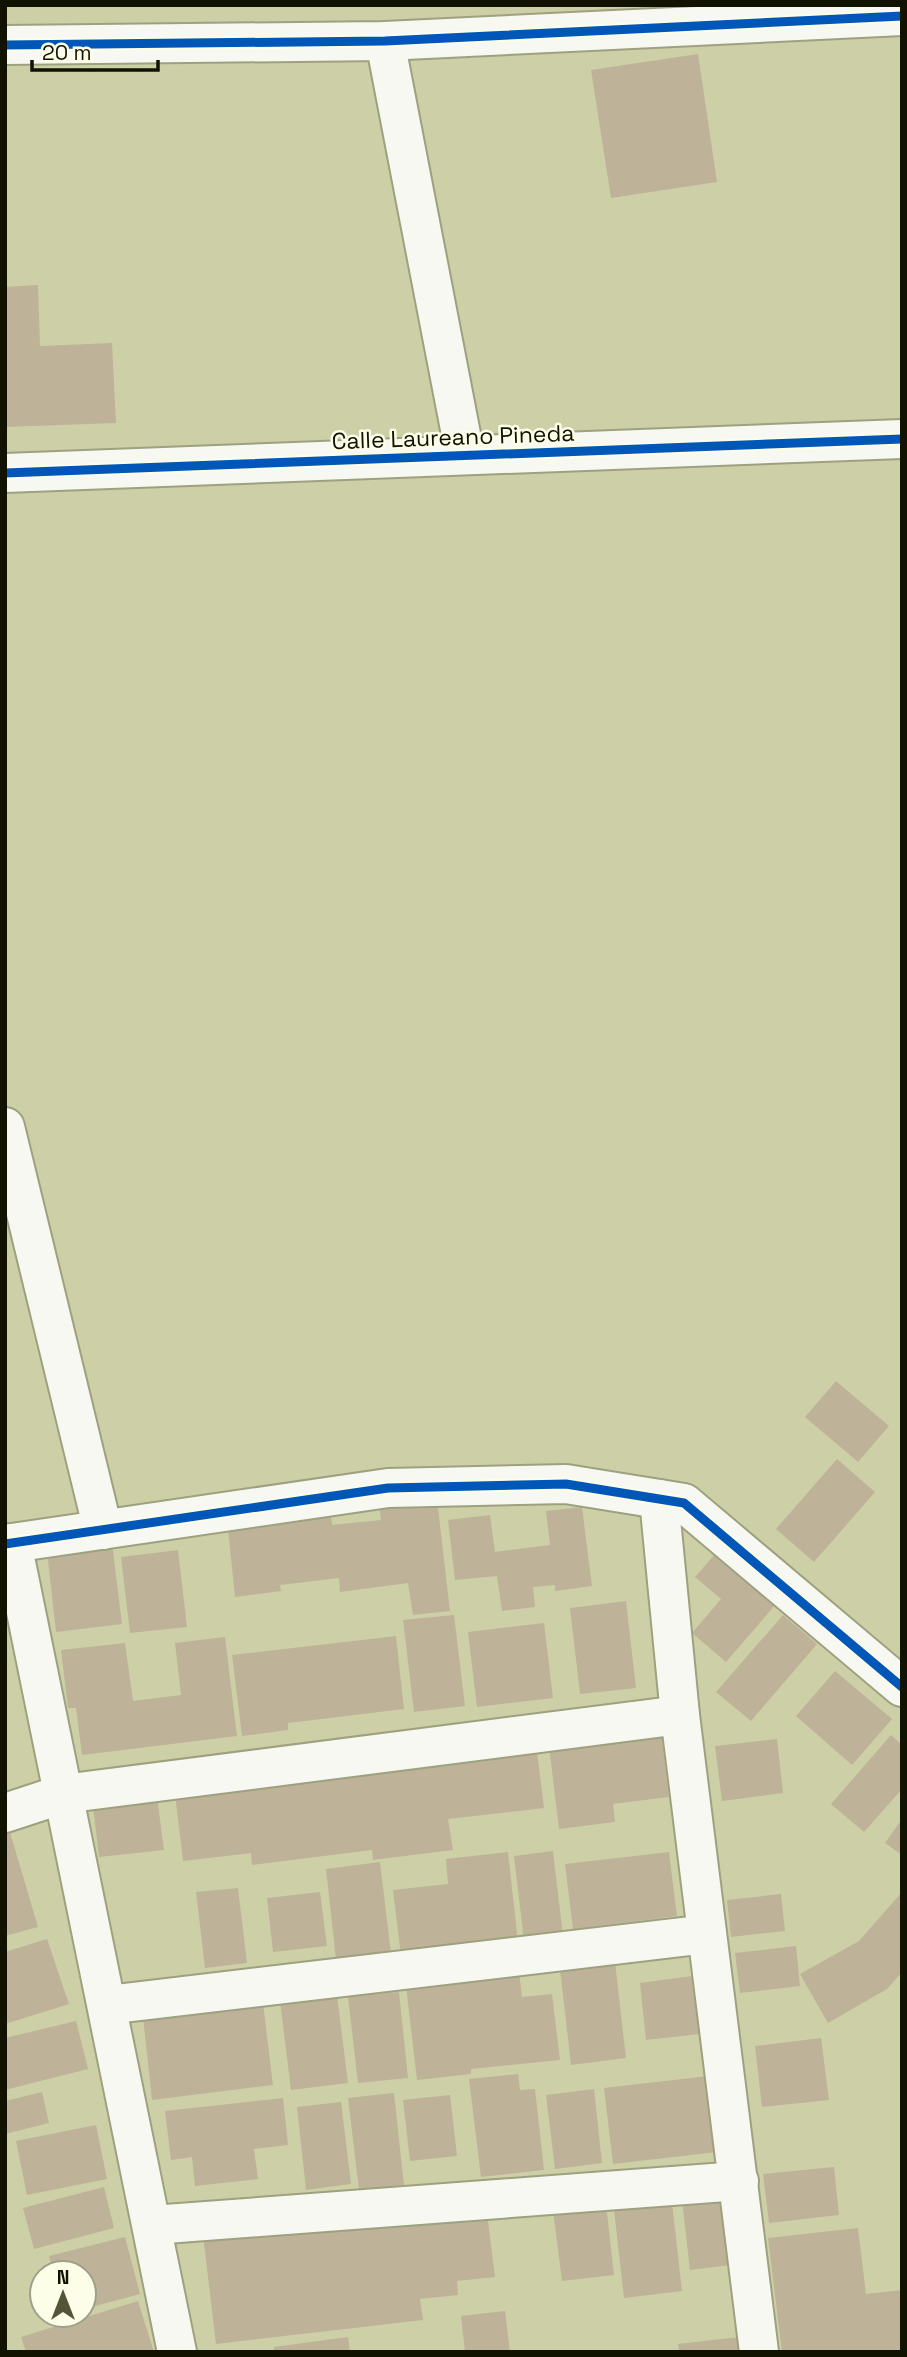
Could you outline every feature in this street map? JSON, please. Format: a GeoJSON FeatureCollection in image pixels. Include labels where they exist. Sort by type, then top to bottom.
{"type":"FeatureCollection","features":[{"type":"Feature","properties":{"kind":"street"},"geometry":{"type":"LineString","coordinates":[[5,45],[385,41],[902,16]]}},
{"type":"Feature","properties":{"kind":"street"},"geometry":{"type":"LineString","coordinates":[[385,41],[465,455]]}},
{"type":"Feature","properties":{"kind":"street","name":"Calle Laureano Pineda"},"geometry":{"type":"LineString","coordinates":[[5,472],[902,439]]}},
{"type":"Feature","properties":{"kind":"street"},"geometry":{"type":"LineString","coordinates":[[5,1127],[16,1218],[103,1530]]}},
{"type":"Feature","properties":{"kind":"street"},"geometry":{"type":"LineString","coordinates":[[177,2352],[107,2005],[9,1544],[388,1488],[566,1484],[684,1503],[902,1686]]}},
{"type":"Feature","properties":{"kind":"street"},"geometry":{"type":"LineString","coordinates":[[659,1499],[680,1715],[760,2352]]}},
{"type":"Feature","properties":{"kind":"street"},"geometry":{"type":"LineString","coordinates":[[5,1813],[63,1794],[680,1715]]}},
{"type":"Feature","properties":{"kind":"street"},"geometry":{"type":"LineString","coordinates":[[107,2005],[707,1934]]}},
{"type":"Feature","properties":{"kind":"street"},"geometry":{"type":"LineString","coordinates":[[152,2225],[739,2181]]}},
{"type":"Feature","properties":{"kind":"building"},"geometry":{"type":"Polygon","coordinates":[[[698,54],[717,182],[611,198],[591,70],[698,54]]]}},
{"type":"Feature","properties":{"kind":"building"},"geometry":{"type":"Polygon","coordinates":[[[38,285],[40,346],[112,343],[116,423],[5,427],[5,287],[38,285]]]}},
{"type":"Feature","properties":{"kind":"building"},"geometry":{"type":"Polygon","coordinates":[[[836,1381],[889,1426],[858,1462],[805,1417],[836,1381]]]}},
{"type":"Feature","properties":{"kind":"building"},"geometry":{"type":"Polygon","coordinates":[[[837,1459],[875,1492],[814,1562],[776,1529],[837,1459]]]}},
{"type":"Feature","properties":{"kind":"building"},"geometry":{"type":"Polygon","coordinates":[[[437,1499],[450,1611],[413,1615],[408,1583],[340,1592],[339,1578],[280,1585],[281,1591],[235,1597],[228,1529],[273,1524],[272,1517],[330,1510],[332,1525],[381,1520],[379,1506],[437,1499]]]}},
{"type":"Feature","properties":{"kind":"building"},"geometry":{"type":"Polygon","coordinates":[[[582,1507],[592,1586],[555,1591],[555,1585],[533,1587],[535,1607],[502,1611],[497,1576],[455,1580],[448,1520],[490,1515],[495,1552],[550,1545],[546,1511],[582,1507]]]}},
{"type":"Feature","properties":{"kind":"building"},"geometry":{"type":"Polygon","coordinates":[[[112,1543],[122,1624],[56,1632],[47,1551],[112,1543]]]}},
{"type":"Feature","properties":{"kind":"building"},"geometry":{"type":"Polygon","coordinates":[[[178,1550],[187,1627],[130,1633],[121,1557],[178,1550]]]}},
{"type":"Feature","properties":{"kind":"building"},"geometry":{"type":"Polygon","coordinates":[[[716,1553],[776,1604],[726,1662],[692,1633],[721,1599],[695,1577],[716,1553]]]}},
{"type":"Feature","properties":{"kind":"building"},"geometry":{"type":"Polygon","coordinates":[[[626,1601],[636,1688],[580,1694],[570,1608],[626,1601]]]}},
{"type":"Feature","properties":{"kind":"building"},"geometry":{"type":"Polygon","coordinates":[[[454,1615],[465,1706],[414,1712],[403,1620],[454,1615]]]}},
{"type":"Feature","properties":{"kind":"building"},"geometry":{"type":"Polygon","coordinates":[[[783,1615],[817,1644],[751,1721],[716,1692],[783,1615]]]}},
{"type":"Feature","properties":{"kind":"building"},"geometry":{"type":"Polygon","coordinates":[[[544,1623],[553,1698],[477,1707],[468,1632],[544,1623]]]}},
{"type":"Feature","properties":{"kind":"building"},"geometry":{"type":"Polygon","coordinates":[[[396,1636],[404,1709],[288,1723],[288,1730],[242,1736],[232,1655],[396,1636]]]}},
{"type":"Feature","properties":{"kind":"building"},"geometry":{"type":"Polygon","coordinates":[[[225,1637],[237,1736],[82,1755],[76,1708],[68,1708],[61,1650],[125,1643],[133,1701],[181,1695],[175,1643],[225,1637]]]}},
{"type":"Feature","properties":{"kind":"building"},"geometry":{"type":"Polygon","coordinates":[[[835,1671],[892,1719],[852,1765],[796,1716],[835,1671]]]}},
{"type":"Feature","properties":{"kind":"building"},"geometry":{"type":"Polygon","coordinates":[[[661,1732],[669,1797],[613,1804],[615,1822],[559,1829],[549,1746],[661,1732]]]}},
{"type":"Feature","properties":{"kind":"building"},"geometry":{"type":"Polygon","coordinates":[[[891,1735],[902,1745],[902,1789],[864,1832],[831,1804],[891,1735]]]}},
{"type":"Feature","properties":{"kind":"building"},"geometry":{"type":"Polygon","coordinates":[[[777,1739],[783,1793],[722,1801],[715,1746],[777,1739]]]}},
{"type":"Feature","properties":{"kind":"building"},"geometry":{"type":"Polygon","coordinates":[[[536,1743],[544,1808],[448,1819],[453,1850],[373,1860],[372,1850],[252,1865],[251,1853],[183,1861],[174,1785],[536,1743]]]}},
{"type":"Feature","properties":{"kind":"building"},"geometry":{"type":"Polygon","coordinates":[[[156,1789],[164,1850],[99,1857],[92,1797],[156,1789]]]}},
{"type":"Feature","properties":{"kind":"building"},"geometry":{"type":"Polygon","coordinates":[[[902,1819],[902,1855],[885,1843],[902,1819]]]}},
{"type":"Feature","properties":{"kind":"building"},"geometry":{"type":"Polygon","coordinates":[[[9,1829],[38,1927],[5,1936],[5,1830],[9,1829]]]}},
{"type":"Feature","properties":{"kind":"building"},"geometry":{"type":"Polygon","coordinates":[[[553,1851],[563,1936],[524,1941],[514,1856],[553,1851]]]}},
{"type":"Feature","properties":{"kind":"building"},"geometry":{"type":"Polygon","coordinates":[[[508,1852],[518,1942],[401,1956],[393,1890],[448,1884],[446,1859],[508,1852]]]}},
{"type":"Feature","properties":{"kind":"building"},"geometry":{"type":"Polygon","coordinates":[[[669,1852],[677,1916],[573,1929],[565,1864],[669,1852]]]}},
{"type":"Feature","properties":{"kind":"building"},"geometry":{"type":"Polygon","coordinates":[[[380,1862],[391,1954],[336,1960],[326,1869],[380,1862]]]}},
{"type":"Feature","properties":{"kind":"building"},"geometry":{"type":"Polygon","coordinates":[[[238,1888],[247,1963],[205,1968],[196,1892],[238,1888]]]}},
{"type":"Feature","properties":{"kind":"building"},"geometry":{"type":"Polygon","coordinates":[[[320,1892],[327,1946],[273,1952],[267,1898],[320,1892]]]}},
{"type":"Feature","properties":{"kind":"building"},"geometry":{"type":"Polygon","coordinates":[[[902,1892],[902,1972],[887,1989],[828,2023],[800,1974],[859,1941],[902,1892]]]}},
{"type":"Feature","properties":{"kind":"building"},"geometry":{"type":"Polygon","coordinates":[[[781,1894],[785,1931],[731,1937],[727,1900],[781,1894]]]}},
{"type":"Feature","properties":{"kind":"building"},"geometry":{"type":"Polygon","coordinates":[[[47,1939],[69,2004],[5,2024],[5,1952],[47,1939]]]}},
{"type":"Feature","properties":{"kind":"building"},"geometry":{"type":"Polygon","coordinates":[[[796,1946],[800,1986],[740,1993],[735,1953],[796,1946]]]}},
{"type":"Feature","properties":{"kind":"building"},"geometry":{"type":"Polygon","coordinates":[[[615,1962],[626,2058],[571,2065],[560,1969],[615,1962]]]}},
{"type":"Feature","properties":{"kind":"building"},"geometry":{"type":"Polygon","coordinates":[[[519,1972],[522,1997],[552,1994],[560,2060],[471,2069],[471,2074],[417,2080],[406,1986],[519,1972]]]}},
{"type":"Feature","properties":{"kind":"building"},"geometry":{"type":"Polygon","coordinates":[[[693,1976],[700,2034],[646,2040],[640,1983],[693,1976]]]}},
{"type":"Feature","properties":{"kind":"building"},"geometry":{"type":"Polygon","coordinates":[[[399,1992],[408,2078],[358,2083],[348,1997],[399,1992]]]}},
{"type":"Feature","properties":{"kind":"building"},"geometry":{"type":"Polygon","coordinates":[[[337,1995],[348,2083],[291,2090],[280,2001],[337,1995]]]}},
{"type":"Feature","properties":{"kind":"building"},"geometry":{"type":"Polygon","coordinates":[[[263,2003],[273,2085],[152,2100],[143,2017],[263,2003]]]}},
{"type":"Feature","properties":{"kind":"building"},"geometry":{"type":"Polygon","coordinates":[[[76,2021],[88,2069],[5,2090],[5,2038],[76,2021]]]}},
{"type":"Feature","properties":{"kind":"building"},"geometry":{"type":"Polygon","coordinates":[[[821,2038],[829,2100],[762,2107],[755,2046],[821,2038]]]}},
{"type":"Feature","properties":{"kind":"building"},"geometry":{"type":"Polygon","coordinates":[[[518,2074],[520,2090],[535,2089],[544,2170],[481,2177],[469,2079],[518,2074]]]}},
{"type":"Feature","properties":{"kind":"building"},"geometry":{"type":"Polygon","coordinates":[[[708,2076],[717,2152],[613,2164],[604,2088],[708,2076]]]}},
{"type":"Feature","properties":{"kind":"building"},"geometry":{"type":"Polygon","coordinates":[[[594,2089],[602,2163],[555,2169],[546,2095],[594,2089]]]}},
{"type":"Feature","properties":{"kind":"building"},"geometry":{"type":"Polygon","coordinates":[[[42,2092],[49,2123],[5,2134],[5,2101],[42,2092]]]}},
{"type":"Feature","properties":{"kind":"building"},"geometry":{"type":"Polygon","coordinates":[[[394,2093],[404,2185],[359,2190],[348,2098],[394,2093]]]}},
{"type":"Feature","properties":{"kind":"building"},"geometry":{"type":"Polygon","coordinates":[[[450,2095],[457,2156],[410,2161],[403,2100],[450,2095]]]}},
{"type":"Feature","properties":{"kind":"building"},"geometry":{"type":"Polygon","coordinates":[[[283,2098],[288,2145],[254,2149],[258,2179],[195,2186],[192,2157],[171,2160],[165,2111],[283,2098]]]}},
{"type":"Feature","properties":{"kind":"building"},"geometry":{"type":"Polygon","coordinates":[[[341,2102],[351,2184],[306,2190],[297,2107],[341,2102]]]}},
{"type":"Feature","properties":{"kind":"building"},"geometry":{"type":"Polygon","coordinates":[[[96,2125],[107,2179],[27,2195],[16,2141],[96,2125]]]}},
{"type":"Feature","properties":{"kind":"building"},"geometry":{"type":"Polygon","coordinates":[[[834,2167],[839,2215],[769,2223],[763,2174],[834,2167]]]}},
{"type":"Feature","properties":{"kind":"building"},"geometry":{"type":"Polygon","coordinates":[[[104,2187],[114,2228],[34,2249],[23,2208],[104,2187]]]}},
{"type":"Feature","properties":{"kind":"building"},"geometry":{"type":"Polygon","coordinates":[[[671,2194],[682,2291],[624,2298],[613,2201],[671,2194]]]}},
{"type":"Feature","properties":{"kind":"building"},"geometry":{"type":"Polygon","coordinates":[[[723,2195],[731,2265],[690,2270],[682,2200],[723,2195]]]}},
{"type":"Feature","properties":{"kind":"building"},"geometry":{"type":"Polygon","coordinates":[[[606,2204],[614,2275],[562,2281],[553,2210],[606,2204]]]}},
{"type":"Feature","properties":{"kind":"building"},"geometry":{"type":"Polygon","coordinates":[[[487,2213],[495,2277],[457,2281],[458,2295],[420,2299],[423,2320],[216,2344],[203,2235],[487,2213]]]}},
{"type":"Feature","properties":{"kind":"building"},"geometry":{"type":"Polygon","coordinates":[[[858,2228],[866,2294],[902,2290],[902,2352],[782,2352],[768,2238],[858,2228]]]}},
{"type":"Feature","properties":{"kind":"building"},"geometry":{"type":"Polygon","coordinates":[[[125,2237],[140,2294],[98,2305],[98,2259],[50,2259],[49,2256],[125,2237]]]}},
{"type":"Feature","properties":{"kind":"building"},"geometry":{"type":"Polygon","coordinates":[[[138,2301],[154,2352],[26,2352],[21,2337],[47,2329],[98,2329],[98,2313],[138,2301]]]}},
{"type":"Feature","properties":{"kind":"building"},"geometry":{"type":"Polygon","coordinates":[[[505,2311],[510,2352],[465,2352],[461,2316],[505,2311]]]}},
{"type":"Feature","properties":{"kind":"building"},"geometry":{"type":"Polygon","coordinates":[[[748,2336],[750,2352],[679,2352],[678,2344],[748,2336]]]}},
{"type":"Feature","properties":{"kind":"building"},"geometry":{"type":"Polygon","coordinates":[[[348,2337],[350,2352],[274,2352],[274,2347],[348,2337]]]}},
{"type":"Feature","properties":{"kind":"cycle path"},"geometry":{"type":"LineString","coordinates":[[5,45],[385,41],[902,16]]}},
{"type":"Feature","properties":{"kind":"cycle path"},"geometry":{"type":"LineString","coordinates":[[5,473],[902,439]]}},
{"type":"Feature","properties":{"kind":"cycle path"},"geometry":{"type":"LineString","coordinates":[[5,1544],[388,1488],[566,1484],[684,1503],[902,1687]]}}]}
